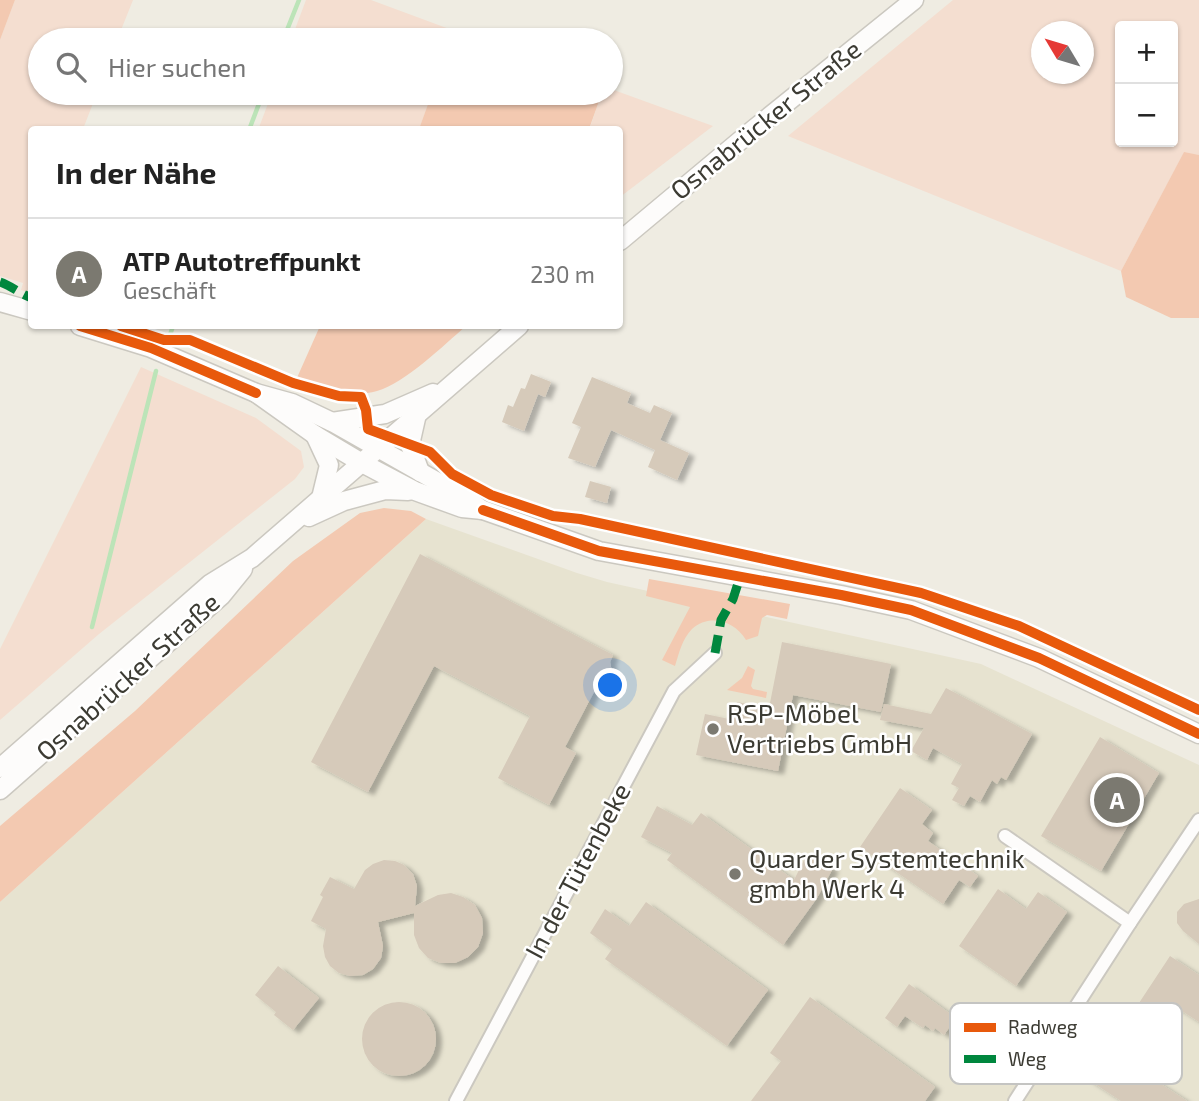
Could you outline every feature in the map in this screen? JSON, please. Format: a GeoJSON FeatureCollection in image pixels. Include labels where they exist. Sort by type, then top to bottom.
{"type":"FeatureCollection","features":[{"type":"Feature","properties":{"kind":"main road","name":"Osnabrücker Straße"},"geometry":{"type":"LineString","coordinates":[[623,238],[914,0]]}},
{"type":"Feature","properties":{"kind":"main road"},"geometry":{"type":"LineString","coordinates":[[0,302],[28,310]]}},
{"type":"Feature","properties":{"kind":"main road"},"geometry":{"type":"LineString","coordinates":[[89,329],[164,353],[256,393],[292,403],[332,422],[483,510]]}},
{"type":"Feature","properties":{"kind":"main road","name":"Osnabrücker Straße"},"geometry":{"type":"LineString","coordinates":[[0,768],[210,584],[252,558],[516,329]]}},
{"type":"Feature","properties":{"kind":"main road"},"geometry":{"type":"LineString","coordinates":[[332,422],[385,414],[449,386]]}},
{"type":"Feature","properties":{"kind":"main road"},"geometry":{"type":"LineString","coordinates":[[256,393],[315,435],[362,463],[415,491],[461,508],[483,510],[599,551],[911,610],[1040,658],[1199,734]]}},
{"type":"Feature","properties":{"kind":"main road"},"geometry":{"type":"LineString","coordinates":[[417,414],[410,445],[420,472]]}},
{"type":"Feature","properties":{"kind":"main road"},"geometry":{"type":"LineString","coordinates":[[315,435],[329,465],[321,498]]}},
{"type":"Feature","properties":{"kind":"main road"},"geometry":{"type":"LineString","coordinates":[[289,526],[344,501],[365,495],[385,490],[415,491]]}},
{"type":"Feature","properties":{"kind":"main road","name":"Osnabrücker Straße"},"geometry":{"type":"LineString","coordinates":[[0,790],[221,596],[252,558]]}},
{"type":"Feature","properties":{"kind":"street","name":"In der Tütenbeke"},"geometry":{"type":"LineString","coordinates":[[456,1101],[674,691],[715,653]]}},
{"type":"Feature","properties":{"kind":"street"},"geometry":{"type":"LineString","coordinates":[[1079,1003],[1199,820]]}},
{"type":"Feature","properties":{"kind":"street"},"geometry":{"type":"LineString","coordinates":[[1005,836],[1130,923]]}},
{"type":"Feature","properties":{"kind":"street"},"geometry":{"type":"LineString","coordinates":[[1018,1100],[1028,1084]]}},
{"type":"Feature","properties":{"kind":"shaded area"},"geometry":{"type":"Polygon","coordinates":[[[0,0],[15,0],[0,40],[0,0]]]}},
{"type":"Feature","properties":{"kind":"shaded area"},"geometry":{"type":"Polygon","coordinates":[[[15,0],[133,0],[122,28],[28,28],[28,105],[92,105],[84,126],[28,126],[28,292],[21,290],[23,283],[0,276],[0,40],[15,0]]]}},
{"type":"Feature","properties":{"kind":"shaded area"},"geometry":{"type":"Polygon","coordinates":[[[306,0],[371,0],[447,28],[296,28],[306,0]]]}},
{"type":"Feature","properties":{"kind":"shaded area"},"geometry":{"type":"Polygon","coordinates":[[[953,0],[1199,0],[1199,155],[1184,153],[1121,271],[788,136],[953,0]]]}},
{"type":"Feature","properties":{"kind":"shaded area"},"geometry":{"type":"Polygon","coordinates":[[[623,93],[713,126],[623,195],[623,126],[590,126],[598,105],[623,105],[623,93]]]}},
{"type":"Feature","properties":{"kind":"shaded area"},"geometry":{"type":"Polygon","coordinates":[[[267,105],[428,105],[420,126],[260,126],[267,105]]]}},
{"type":"Feature","properties":{"kind":"shaded area"},"geometry":{"type":"Polygon","coordinates":[[[428,105],[598,105],[590,126],[420,126],[428,105]]]}},
{"type":"Feature","properties":{"kind":"shaded area"},"geometry":{"type":"Polygon","coordinates":[[[1184,152],[1199,155],[1199,318],[1171,318],[1126,297],[1121,271],[1184,152]]]}},
{"type":"Feature","properties":{"kind":"shaded area"},"geometry":{"type":"Polygon","coordinates":[[[319,329],[463,329],[424,363],[400,380],[377,391],[346,393],[296,380],[319,329]]]}},
{"type":"Feature","properties":{"kind":"shaded area"},"geometry":{"type":"Polygon","coordinates":[[[141,367],[256,418],[301,451],[304,467],[295,479],[99,634],[0,720],[0,649],[141,367]]]}},
{"type":"Feature","properties":{"kind":"shaded area"},"geometry":{"type":"Polygon","coordinates":[[[384,508],[411,511],[426,519],[0,902],[0,826],[135,711],[293,561],[360,513],[384,508]]]}},
{"type":"Feature","properties":{"kind":"shaded area"},"geometry":{"type":"Polygon","coordinates":[[[426,519],[607,582],[981,664],[1199,765],[1199,1101],[0,1101],[0,902],[426,519]]]}},
{"type":"Feature","properties":{"kind":"shaded area"},"geometry":{"type":"Polygon","coordinates":[[[649,579],[790,604],[787,619],[767,615],[762,618],[758,636],[746,640],[729,624],[706,621],[692,629],[686,637],[675,666],[662,660],[690,607],[646,596],[649,579]]]}},
{"type":"Feature","properties":{"kind":"shaded area"},"geometry":{"type":"Polygon","coordinates":[[[748,666],[755,670],[751,686],[753,689],[767,692],[766,698],[727,690],[742,678],[748,666]]]}},
{"type":"Feature","properties":{"kind":"building"},"geometry":{"type":"Polygon","coordinates":[[[531,374],[551,382],[545,397],[538,394],[524,431],[502,422],[508,405],[513,407],[531,374]]]}},
{"type":"Feature","properties":{"kind":"building"},"geometry":{"type":"Polygon","coordinates":[[[592,377],[631,393],[627,403],[650,413],[654,405],[672,413],[660,440],[689,453],[677,480],[648,467],[655,450],[611,430],[595,467],[568,458],[581,427],[572,423],[592,377]]]}},
{"type":"Feature","properties":{"kind":"building"},"geometry":{"type":"Polygon","coordinates":[[[590,481],[611,487],[607,503],[585,497],[590,481]]]}},
{"type":"Feature","properties":{"kind":"building"},"geometry":{"type":"Polygon","coordinates":[[[420,554],[613,655],[610,662],[611,678],[603,685],[597,686],[565,747],[576,753],[549,805],[498,778],[530,716],[434,666],[368,792],[311,762],[420,554]]]}},
{"type":"Feature","properties":{"kind":"building"},"geometry":{"type":"Polygon","coordinates":[[[782,642],[891,664],[881,712],[793,695],[778,771],[696,755],[705,714],[734,720],[737,702],[769,708],[782,642]]]}},
{"type":"Feature","properties":{"kind":"building"},"geometry":{"type":"Polygon","coordinates":[[[946,688],[1032,734],[1006,780],[1001,777],[997,784],[992,780],[980,802],[970,796],[964,806],[952,800],[959,788],[951,784],[962,764],[933,748],[927,760],[911,751],[924,728],[880,720],[884,704],[931,714],[946,688]]]}},
{"type":"Feature","properties":{"kind":"building"},"geometry":{"type":"Polygon","coordinates":[[[1100,737],[1159,773],[1101,871],[1041,836],[1100,737]]]}},
{"type":"Feature","properties":{"kind":"building"},"geometry":{"type":"Polygon","coordinates":[[[900,788],[932,810],[922,824],[933,833],[928,841],[978,876],[970,887],[959,880],[943,904],[860,847],[900,788]]]}},
{"type":"Feature","properties":{"kind":"building","name":"Quarder Systemtechnik gmbh Werk 4"},"geometry":{"type":"Polygon","coordinates":[[[657,806],[692,825],[701,813],[794,880],[807,854],[833,868],[817,898],[783,945],[667,860],[672,853],[641,837],[657,806]]]}},
{"type":"Feature","properties":{"kind":"building"},"geometry":{"type":"Polygon","coordinates":[[[384,860],[404,865],[413,874],[417,886],[415,906],[438,895],[451,893],[475,905],[482,918],[483,933],[478,947],[468,957],[455,963],[441,963],[428,958],[419,948],[414,935],[414,913],[378,922],[383,946],[381,958],[373,969],[363,975],[350,976],[339,973],[330,966],[323,946],[326,929],[311,921],[323,897],[320,895],[330,877],[354,889],[365,870],[384,860]]]}},
{"type":"Feature","properties":{"kind":"building"},"geometry":{"type":"Polygon","coordinates":[[[998,889],[1026,909],[1038,892],[1067,912],[1016,986],[959,946],[998,889]]]}},
{"type":"Feature","properties":{"kind":"building"},"geometry":{"type":"Polygon","coordinates":[[[1199,899],[1199,944],[1177,923],[1177,912],[1184,904],[1199,899]]]}},
{"type":"Feature","properties":{"kind":"building"},"geometry":{"type":"Polygon","coordinates":[[[646,902],[768,990],[727,1046],[605,959],[612,949],[590,933],[605,909],[629,926],[646,902]]]}},
{"type":"Feature","properties":{"kind":"building"},"geometry":{"type":"Polygon","coordinates":[[[1170,956],[1199,975],[1199,1022],[1182,1011],[1182,1003],[1139,1003],[1170,956]]]}},
{"type":"Feature","properties":{"kind":"building"},"geometry":{"type":"Polygon","coordinates":[[[278,966],[319,998],[293,1030],[255,995],[278,966]]]}},
{"type":"Feature","properties":{"kind":"building"},"geometry":{"type":"Polygon","coordinates":[[[909,984],[950,1014],[950,1026],[944,1035],[935,1028],[933,1031],[925,1025],[923,1028],[905,1016],[897,1027],[885,1018],[909,984]]]}},
{"type":"Feature","properties":{"kind":"building"},"geometry":{"type":"Polygon","coordinates":[[[810,997],[935,1087],[925,1101],[751,1101],[781,1061],[770,1053],[810,997]]]}},
{"type":"Feature","properties":{"kind":"building"},"geometry":{"type":"Polygon","coordinates":[[[399,1002],[413,1005],[425,1013],[433,1025],[436,1039],[433,1053],[425,1065],[413,1073],[399,1076],[385,1073],[373,1065],[365,1053],[362,1039],[365,1025],[373,1013],[385,1005],[399,1002]]]}},
{"type":"Feature","properties":{"kind":"building"},"geometry":{"type":"Polygon","coordinates":[[[1095,1084],[1161,1084],[1187,1101],[1121,1101],[1095,1084]]]}},
{"type":"Feature","properties":{"kind":"waterway"},"geometry":{"type":"LineString","coordinates":[[288,28],[299,0]]}},
{"type":"Feature","properties":{"kind":"waterway"},"geometry":{"type":"LineString","coordinates":[[251,126],[258,105]]}},
{"type":"Feature","properties":{"kind":"waterway"},"geometry":{"type":"LineString","coordinates":[[170,335],[172,329]]}},
{"type":"Feature","properties":{"kind":"waterway"},"geometry":{"type":"LineString","coordinates":[[92,627],[156,371]]}},
{"type":"Feature","properties":{"kind":"marked path"},"geometry":{"type":"LineString","coordinates":[[0,282],[28,296]]}},
{"type":"Feature","properties":{"kind":"marked path"},"geometry":{"type":"LineString","coordinates":[[715,653],[721,620],[733,599],[740,577]]}},
{"type":"Feature","properties":{"kind":"cycle path"},"geometry":{"type":"LineString","coordinates":[[90,329],[151,348],[256,393]]}},
{"type":"Feature","properties":{"kind":"cycle path"},"geometry":{"type":"LineString","coordinates":[[130,329],[164,340],[190,340],[293,383],[339,396],[361,397],[366,410],[368,429],[430,452],[452,474],[491,495],[553,516],[580,519],[921,593],[1019,626],[1199,710]]}},
{"type":"Feature","properties":{"kind":"cycle path"},"geometry":{"type":"LineString","coordinates":[[483,510],[599,551],[911,610],[1039,658],[1199,734]]}},
{"type":"Feature","properties":{"kind":"place","name":"RSP-Möbel Vertriebs GmbH"},"geometry":{"type":"Point","coordinates":[713,729]}},
{"type":"Feature","properties":{"kind":"place","name":"ATP Autotreffpunkt"},"geometry":{"type":"Point","coordinates":[1117,800]}},
{"type":"Feature","properties":{"kind":"place","name":"Quarder Systemtechnik gmbh Werk 4"},"geometry":{"type":"Point","coordinates":[735,874]}}]}
